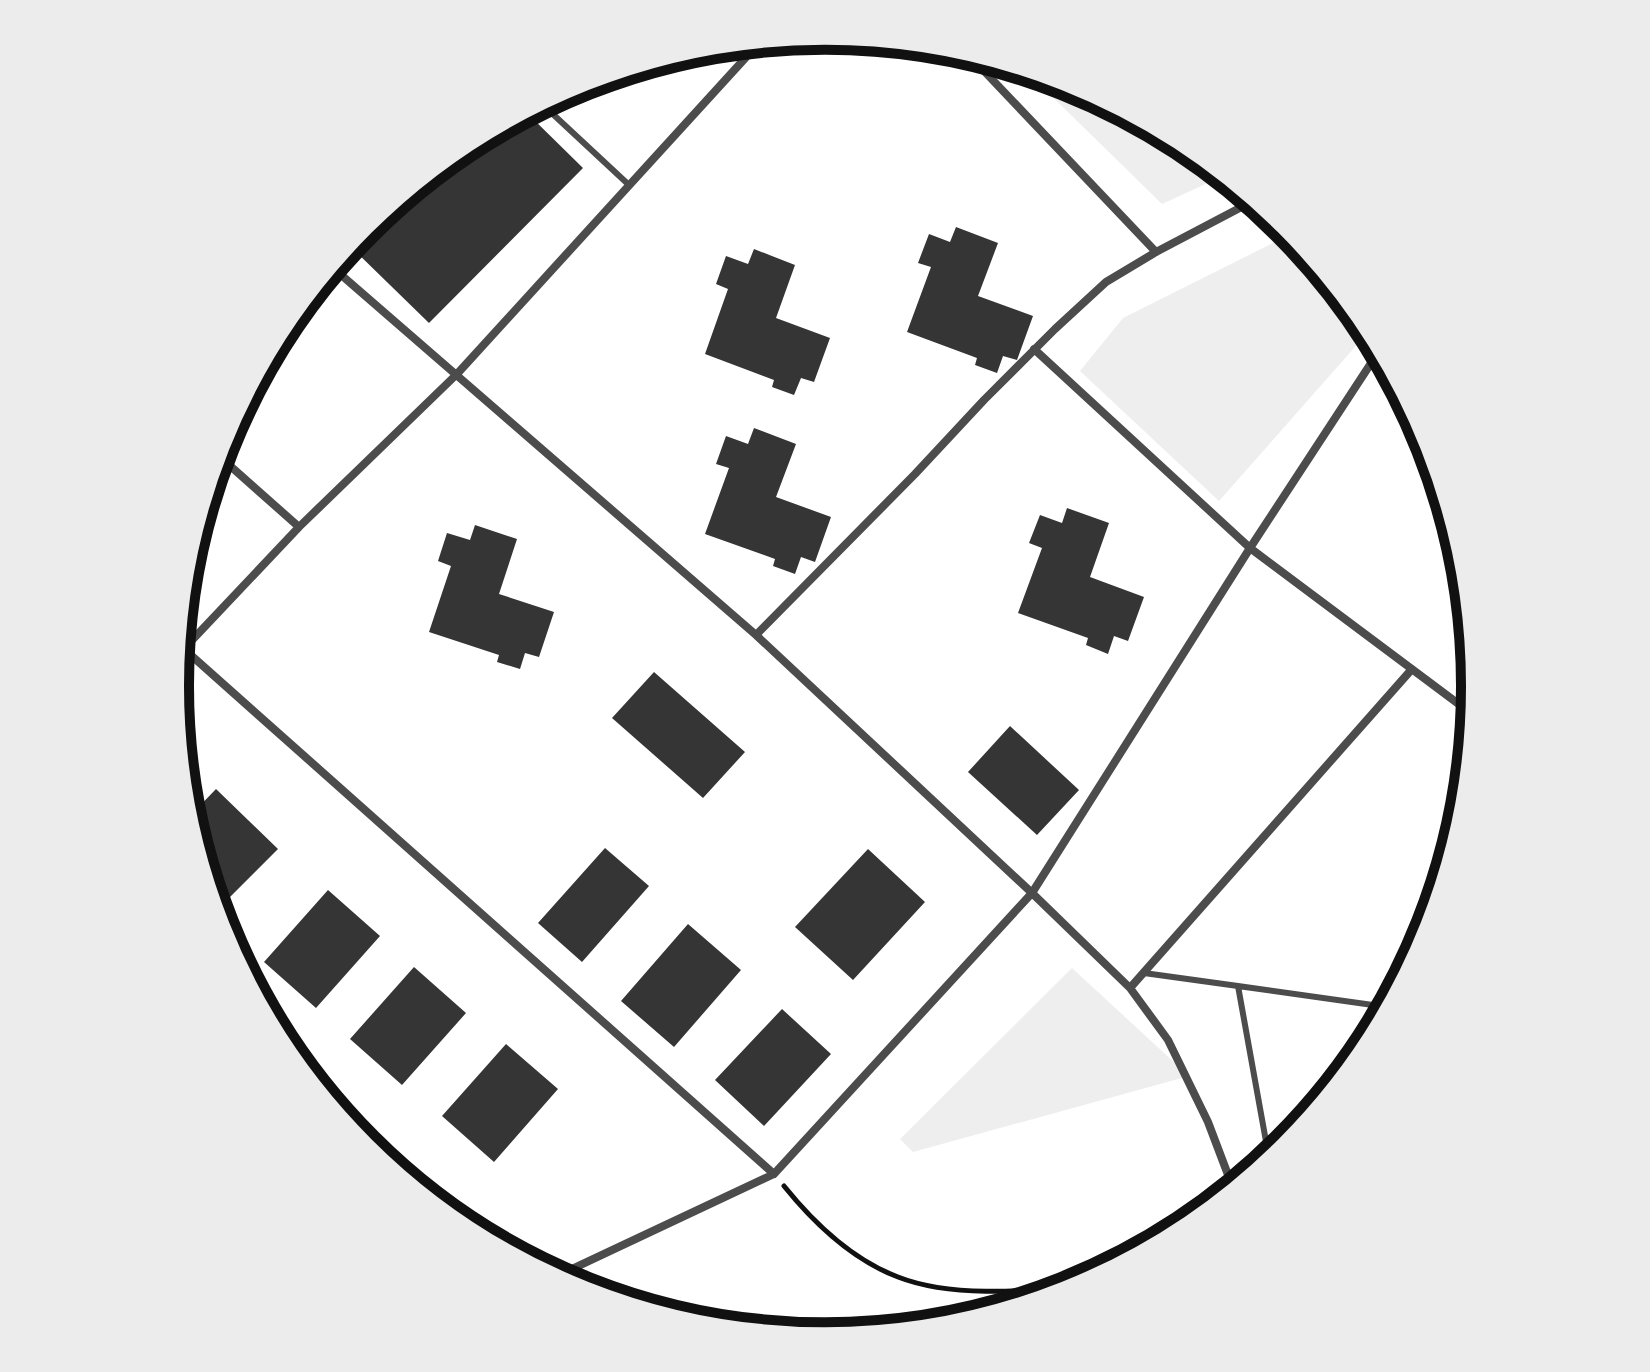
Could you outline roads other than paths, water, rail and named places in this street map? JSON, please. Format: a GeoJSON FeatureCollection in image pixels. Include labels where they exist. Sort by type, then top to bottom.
{"type":"FeatureCollection","features":[{"type":"Feature","properties":{"kind":"street"},"geometry":{"type":"LineString","coordinates":[[190,642],[299,527],[457,374],[749,54]]}},
{"type":"Feature","properties":{"kind":"street"},"geometry":{"type":"LineString","coordinates":[[984,70],[1156,252]]}},
{"type":"Feature","properties":{"kind":"street"},"geometry":{"type":"LineString","coordinates":[[756,635],[1034,349],[1106,282],[1242,207]]}},
{"type":"Feature","properties":{"kind":"street"},"geometry":{"type":"LineString","coordinates":[[341,274],[756,635],[1130,988],[1168,1040],[1208,1122],[1229,1177]]}},
{"type":"Feature","properties":{"kind":"street"},"geometry":{"type":"LineString","coordinates":[[1034,349],[1250,548],[1461,705]]}},
{"type":"Feature","properties":{"kind":"street"},"geometry":{"type":"LineString","coordinates":[[572,1269],[774,1174],[1032,893],[1372,362]]}},
{"type":"Feature","properties":{"kind":"street"},"geometry":{"type":"LineString","coordinates":[[229,465],[299,527]]}},
{"type":"Feature","properties":{"kind":"street"},"geometry":{"type":"LineString","coordinates":[[190,660],[774,1174]]}},
{"type":"Feature","properties":{"kind":"street"},"geometry":{"type":"LineString","coordinates":[[1130,988],[1412,669]]}},
{"type":"Feature","properties":{"kind":"lane"},"geometry":{"type":"LineString","coordinates":[[551,113],[629,185]]}},
{"type":"Feature","properties":{"kind":"lane"},"geometry":{"type":"LineString","coordinates":[[1144,973],[1375,1005]]}},
{"type":"Feature","properties":{"kind":"lane"},"geometry":{"type":"LineString","coordinates":[[1238,986],[1266,1144]]}}]}
